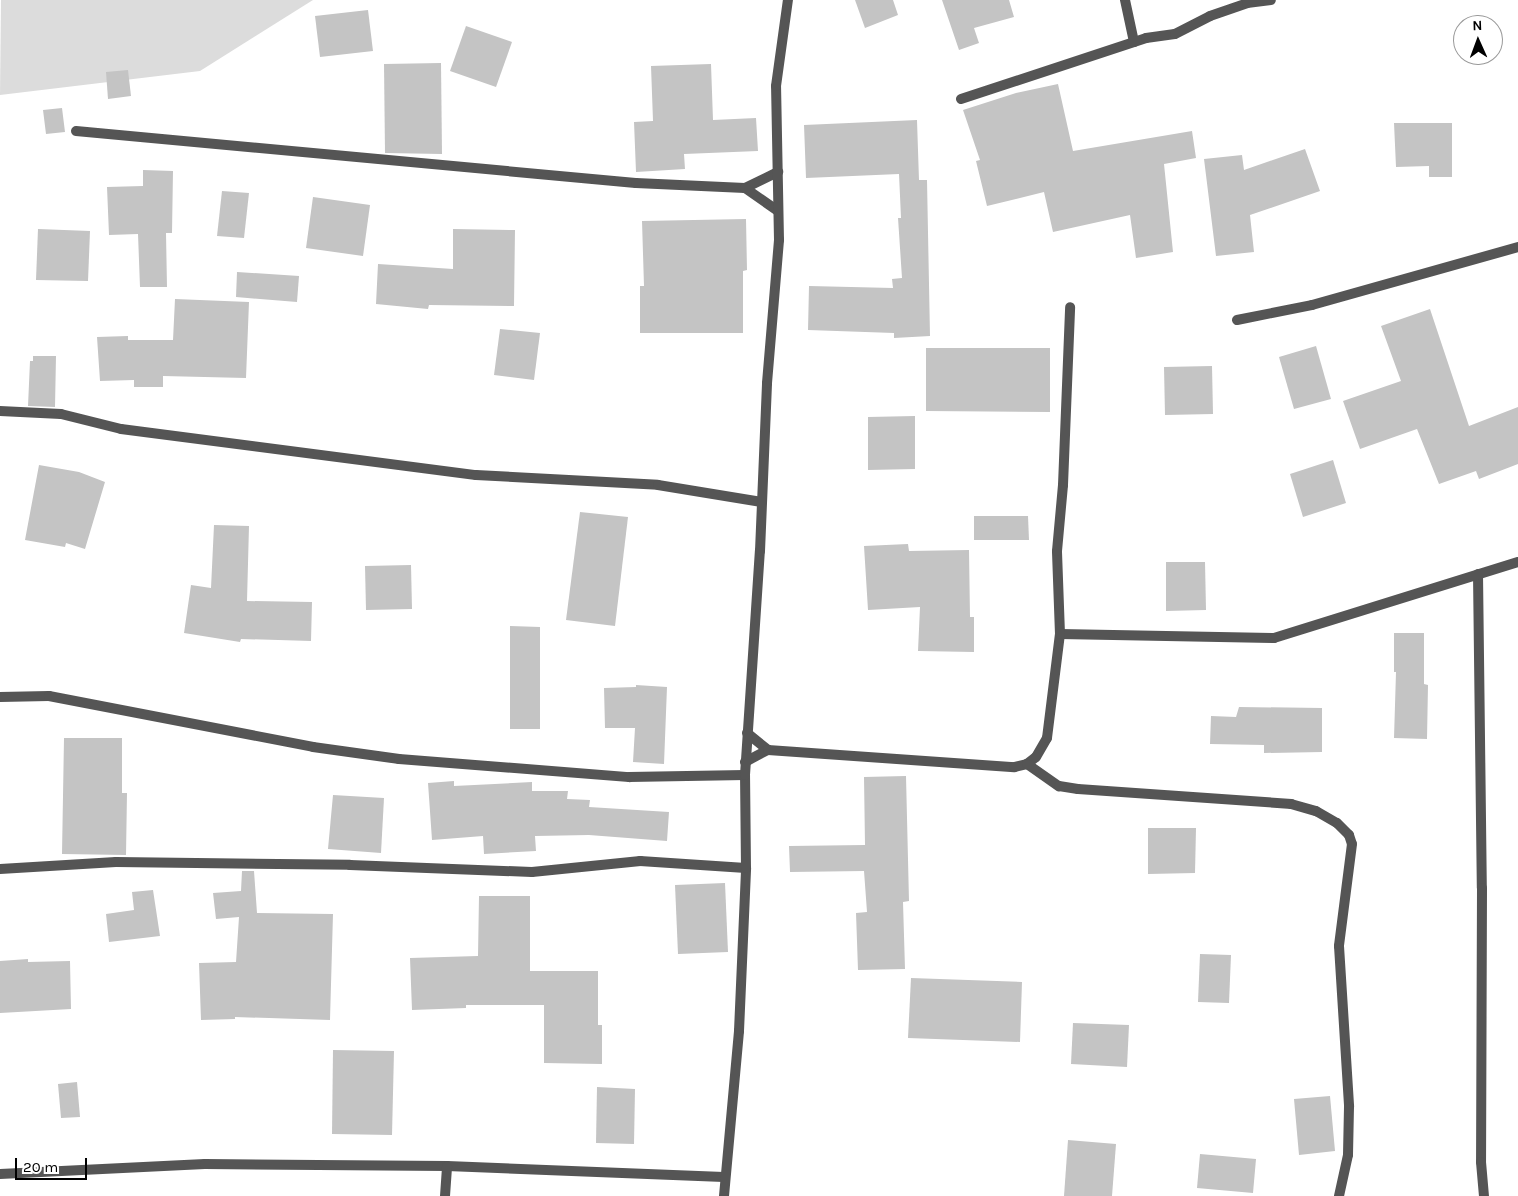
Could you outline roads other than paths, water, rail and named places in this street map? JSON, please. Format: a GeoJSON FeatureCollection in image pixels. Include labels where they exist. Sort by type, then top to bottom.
{"type":"FeatureCollection","features":[{"type":"Feature","properties":{"kind":"street"},"geometry":{"type":"LineString","coordinates":[[724,1196],[724,1177],[739,1031],[746,868],[744,775],[762,502],[767,383],[779,240],[776,86],[788,0]]}},
{"type":"Feature","properties":{"kind":"street"},"geometry":{"type":"LineString","coordinates":[[1126,0],[1134,42]]}},
{"type":"Feature","properties":{"kind":"street"},"geometry":{"type":"LineString","coordinates":[[961,99],[1134,42],[1176,34],[1210,16],[1247,3],[1271,0]]}},
{"type":"Feature","properties":{"kind":"street"},"geometry":{"type":"LineString","coordinates":[[76,131],[636,182],[745,188],[778,172]]}},
{"type":"Feature","properties":{"kind":"street"},"geometry":{"type":"LineString","coordinates":[[745,188],[778,211]]}},
{"type":"Feature","properties":{"kind":"street"},"geometry":{"type":"LineString","coordinates":[[1237,320],[1312,306],[1518,247]]}},
{"type":"Feature","properties":{"kind":"street"},"geometry":{"type":"LineString","coordinates":[[745,762],[768,750],[1014,767],[1027,764],[1036,757],[1047,738],[1060,634],[1057,551],[1063,485],[1070,307]]}},
{"type":"Feature","properties":{"kind":"street"},"geometry":{"type":"LineString","coordinates":[[0,411],[61,414],[121,429],[476,475],[658,485],[762,502]]}},
{"type":"Feature","properties":{"kind":"street"},"geometry":{"type":"LineString","coordinates":[[1060,634],[1274,638],[1518,562]]}},
{"type":"Feature","properties":{"kind":"street"},"geometry":{"type":"LineString","coordinates":[[1478,574],[1482,888],[1481,1162],[1484,1196]]}},
{"type":"Feature","properties":{"kind":"street"},"geometry":{"type":"LineString","coordinates":[[0,697],[50,696],[313,747],[399,759],[629,777],[744,775]]}},
{"type":"Feature","properties":{"kind":"street"},"geometry":{"type":"LineString","coordinates":[[748,733],[768,750]]}},
{"type":"Feature","properties":{"kind":"street"},"geometry":{"type":"LineString","coordinates":[[1027,764],[1059,786],[1291,804],[1316,811],[1338,823],[1349,835],[1352,844],[1338,946],[1349,1107],[1348,1155],[1339,1196]]}},
{"type":"Feature","properties":{"kind":"street"},"geometry":{"type":"LineString","coordinates":[[0,869],[116,862],[350,865],[532,872],[640,861],[746,868]]}},
{"type":"Feature","properties":{"kind":"street"},"geometry":{"type":"LineString","coordinates":[[0,1174],[205,1164],[447,1166],[724,1177]]}},
{"type":"Feature","properties":{"kind":"street"},"geometry":{"type":"LineString","coordinates":[[445,1196],[447,1166]]}}]}
